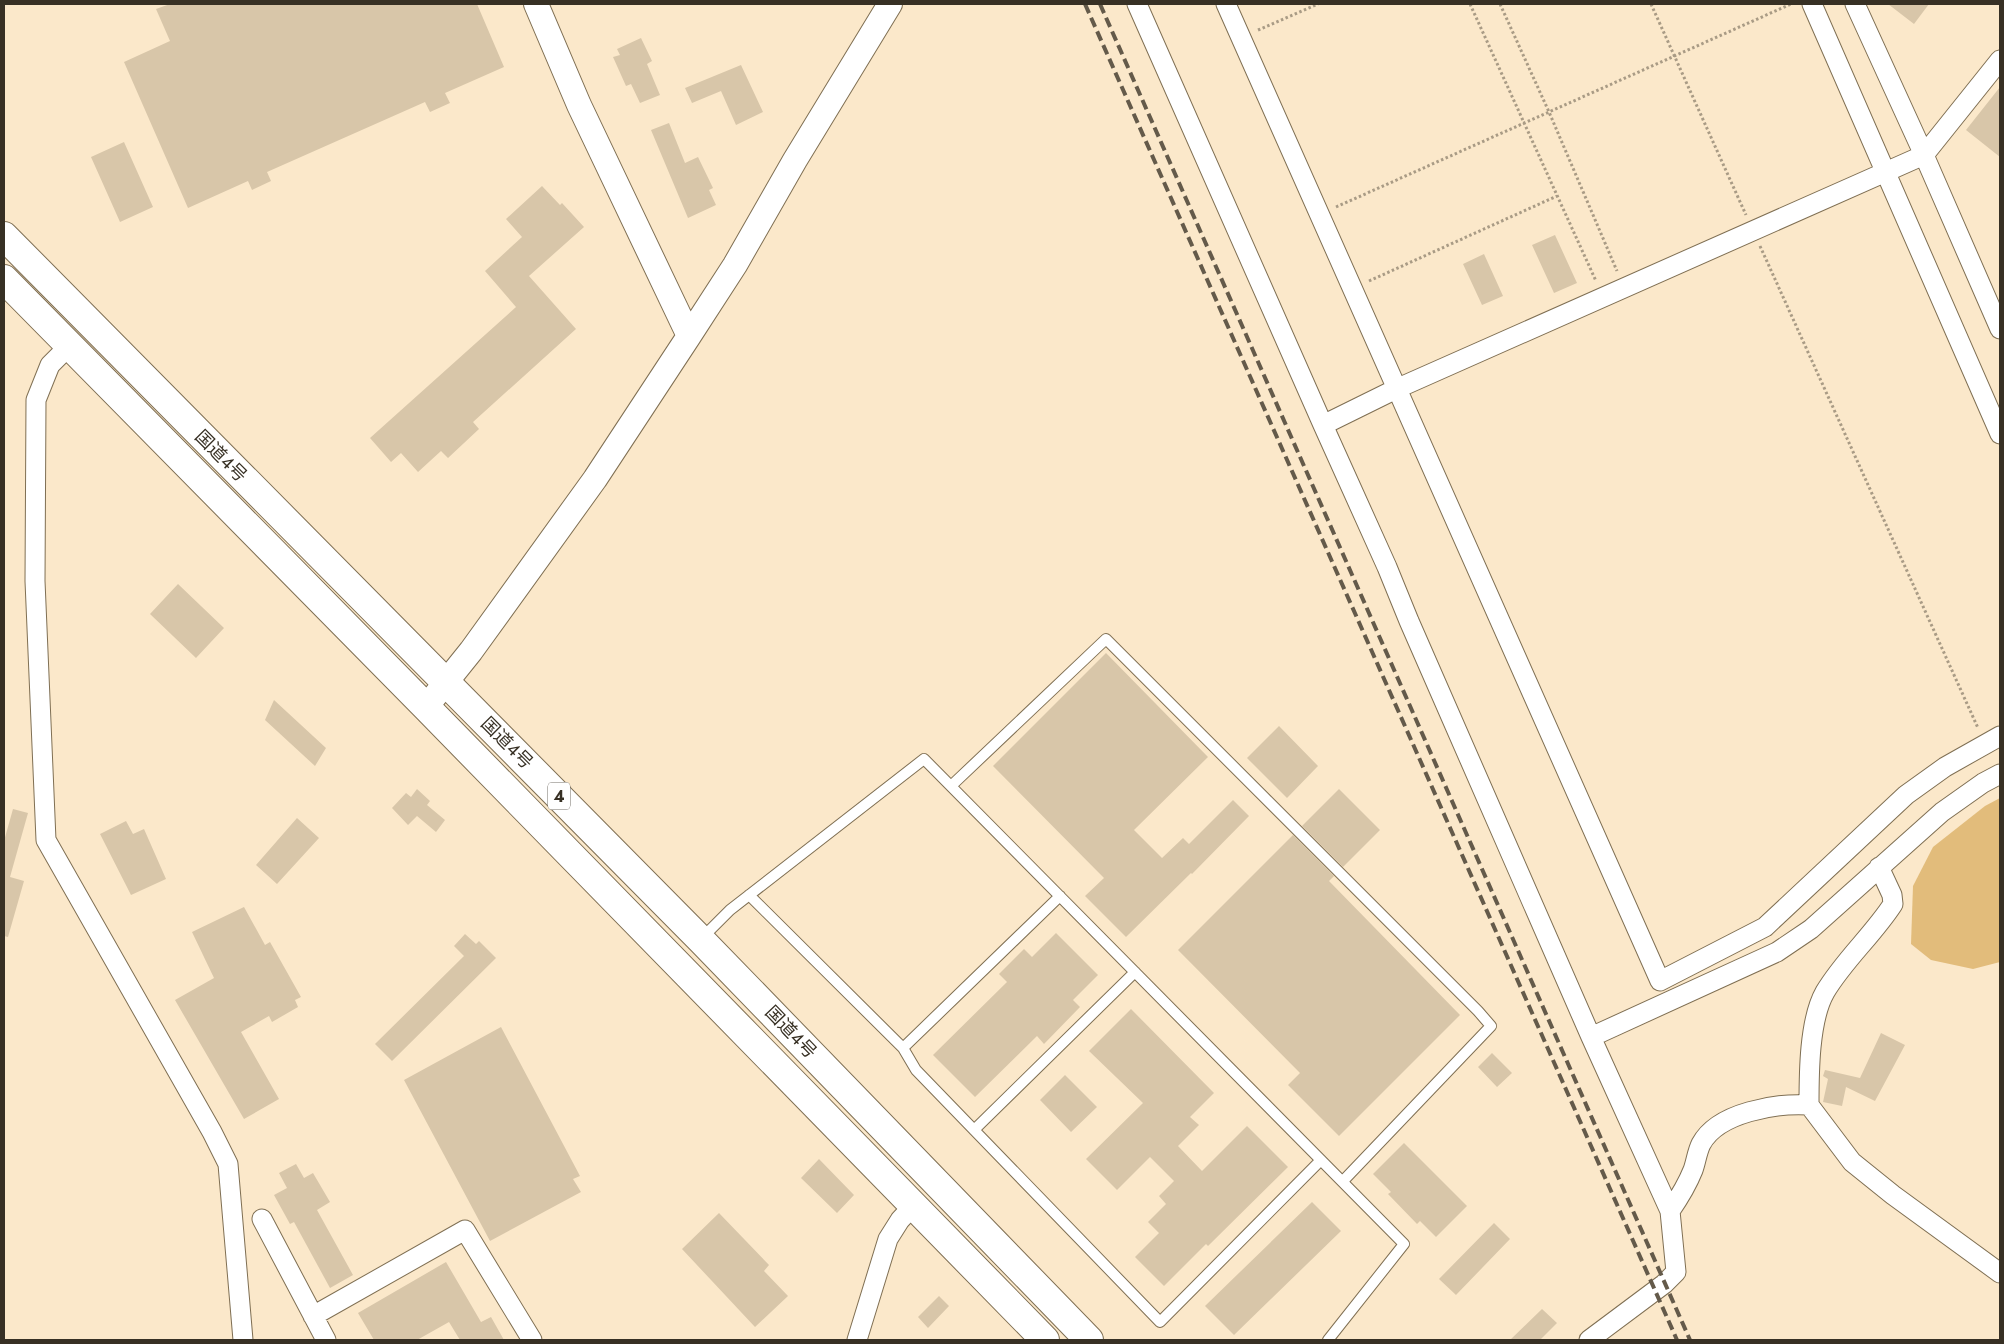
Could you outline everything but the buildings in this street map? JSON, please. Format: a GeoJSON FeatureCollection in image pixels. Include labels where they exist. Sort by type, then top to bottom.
{"type":"FeatureCollection","features":[{"type":"Feature","properties":{"kind":"highway","name":"国道4号"},"geometry":{"type":"LineString","coordinates":[[4,236],[701,940],[1089,1340]]}},
{"type":"Feature","properties":{"kind":"highway","name":"国道4号"},"geometry":{"type":"LineString","coordinates":[[13,288],[1045,1340]]}},
{"type":"Feature","properties":{"kind":"street"},"geometry":{"type":"LineString","coordinates":[[536,4],[579,105],[689,336]]}},
{"type":"Feature","properties":{"kind":"street"},"geometry":{"type":"LineString","coordinates":[[426,707],[447,682],[595,479],[735,266],[795,160],[890,4]]}},
{"type":"Feature","properties":{"kind":"street"},"geometry":{"type":"LineString","coordinates":[[1137,4],[1387,568],[1591,1037],[1670,1211],[1676,1272],[1664,1284],[1589,1340]]}},
{"type":"Feature","properties":{"kind":"street"},"geometry":{"type":"LineString","coordinates":[[1226,4],[1669,1002]]}},
{"type":"Feature","properties":{"kind":"street"},"geometry":{"type":"LineString","coordinates":[[1812,4],[2000,434]]}},
{"type":"Feature","properties":{"kind":"street"},"geometry":{"type":"LineString","coordinates":[[1855,4],[2000,329]]}},
{"type":"Feature","properties":{"kind":"street"},"geometry":{"type":"LineString","coordinates":[[1323,426],[1396,389],[1924,155],[2000,60]]}},
{"type":"Feature","properties":{"kind":"street"},"geometry":{"type":"LineString","coordinates":[[70,345],[50,366],[36,400],[35,581],[46,840],[212,1132],[228,1164],[243,1340]]}},
{"type":"Feature","properties":{"kind":"street"},"geometry":{"type":"LineString","coordinates":[[1660,981],[1765,927],[1906,794],[1945,766],[1993,740]]}},
{"type":"Feature","properties":{"kind":"street"},"geometry":{"type":"LineString","coordinates":[[1591,1037],[1777,952],[1811,928],[1942,812],[1983,783],[2000,774]]}},
{"type":"Feature","properties":{"kind":"street"},"geometry":{"type":"LineString","coordinates":[[1879,867],[1892,895],[1893,904],[1824,993],[1817,1013],[1812,1043],[1809,1105],[1852,1162],[1893,1195],[2000,1273]]}},
{"type":"Feature","properties":{"kind":"street"},"geometry":{"type":"LineString","coordinates":[[1670,1211],[1688,1182],[1701,1144],[1714,1129],[1738,1116],[1764,1107],[1790,1104],[1809,1105]]}},
{"type":"Feature","properties":{"kind":"street"},"geometry":{"type":"LineString","coordinates":[[858,1340],[888,1240],[900,1220],[914,1206]]}},
{"type":"Feature","properties":{"kind":"street"},"geometry":{"type":"LineString","coordinates":[[262,1219],[326,1340]]}},
{"type":"Feature","properties":{"kind":"street"},"geometry":{"type":"LineString","coordinates":[[314,1316],[465,1230],[532,1340]]}},
{"type":"Feature","properties":{"kind":"lane"},"geometry":{"type":"LineString","coordinates":[[951,786],[1106,639],[1478,1011],[1491,1026],[1342,1181]]}},
{"type":"Feature","properties":{"kind":"lane"},"geometry":{"type":"LineString","coordinates":[[701,940],[730,910],[749,894],[924,759],[1404,1244],[1328,1340]]}},
{"type":"Feature","properties":{"kind":"lane"},"geometry":{"type":"LineString","coordinates":[[749,894],[904,1048],[916,1070],[1160,1322],[1321,1160]]}},
{"type":"Feature","properties":{"kind":"lane"},"geometry":{"type":"LineString","coordinates":[[904,1048],[1060,896]]}},
{"type":"Feature","properties":{"kind":"lane"},"geometry":{"type":"LineString","coordinates":[[974,1130],[1135,972]]}},
{"type":"Feature","properties":{"kind":"path"},"geometry":{"type":"LineString","coordinates":[[1241,38],[1318,4]]}},
{"type":"Feature","properties":{"kind":"path"},"geometry":{"type":"LineString","coordinates":[[1470,4],[1596,282]]}},
{"type":"Feature","properties":{"kind":"path"},"geometry":{"type":"LineString","coordinates":[[1500,4],[1550,112],[1617,271]]}},
{"type":"Feature","properties":{"kind":"path"},"geometry":{"type":"LineString","coordinates":[[1651,4],[1753,231],[1993,740]]}},
{"type":"Feature","properties":{"kind":"path"},"geometry":{"type":"LineString","coordinates":[[1320,214],[1791,4]]}},
{"type":"Feature","properties":{"kind":"path"},"geometry":{"type":"LineString","coordinates":[[1352,288],[1557,196]]}},
{"type":"Feature","properties":{"kind":"shaded area"},"geometry":{"type":"Polygon","coordinates":[[[2000,798],[2000,962],[1973,969],[1931,960],[1911,944],[1913,886],[1933,847],[1985,806],[2000,798]]]}},
{"type":"Feature","properties":{"kind":"railway"},"geometry":{"type":"LineString","coordinates":[[1085,4],[1677,1340]]}},
{"type":"Feature","properties":{"kind":"railway"},"geometry":{"type":"LineString","coordinates":[[1100,4],[1690,1340]]}}]}
